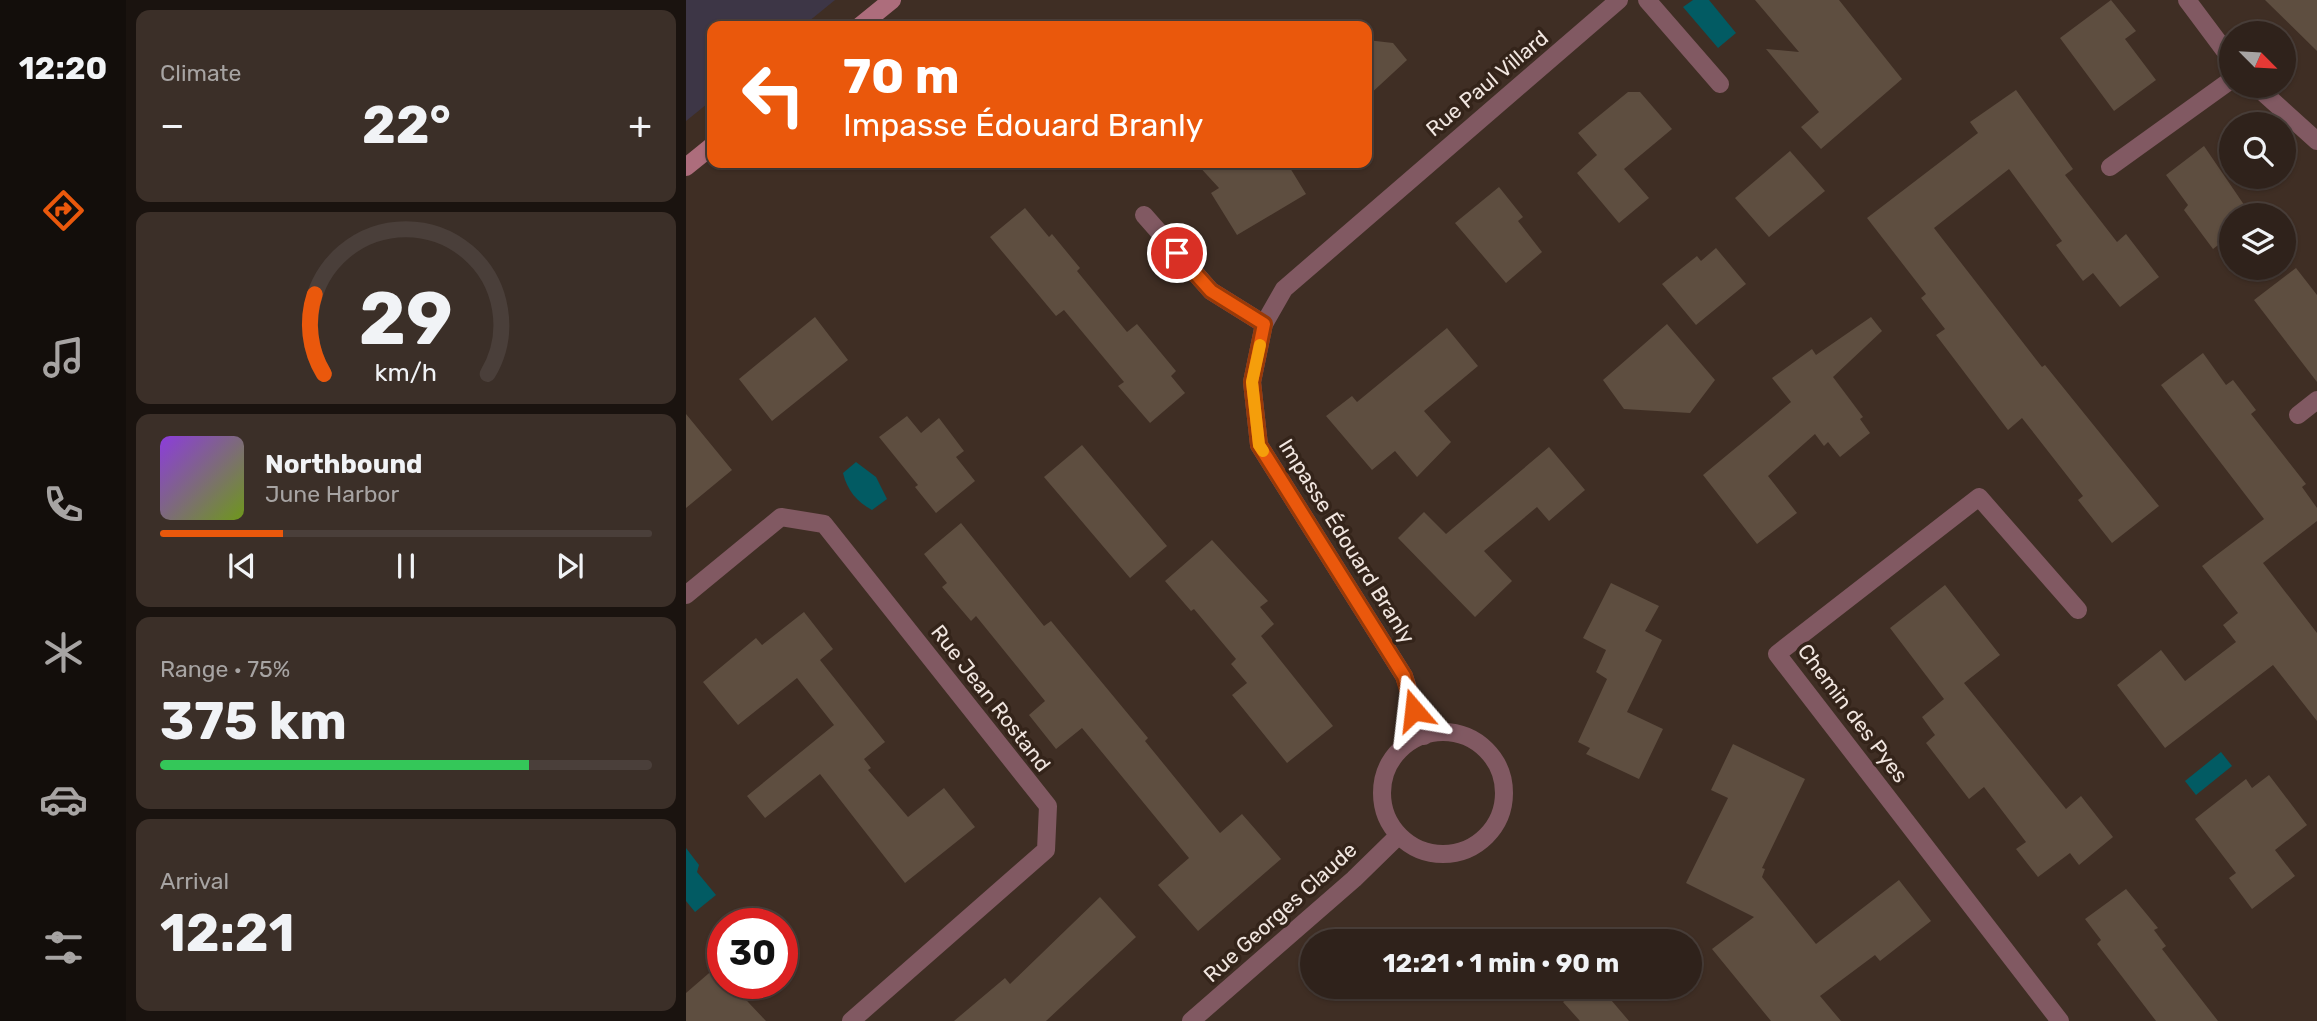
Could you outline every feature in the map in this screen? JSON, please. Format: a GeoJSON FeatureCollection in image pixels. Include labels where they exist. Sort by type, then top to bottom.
{"type":"FeatureCollection","features":[{"type":"Feature","properties":{"kind":"main road"},"geometry":{"type":"LineString","coordinates":[[866,21],[892,0]]}},
{"type":"Feature","properties":{"kind":"main road"},"geometry":{"type":"LineString","coordinates":[[686,167],[707,150]]}},
{"type":"Feature","properties":{"kind":"street","name":"Rue Paul Villard"},"geometry":{"type":"LineString","coordinates":[[1385,200],[1619,0]]}},
{"type":"Feature","properties":{"kind":"street"},"geometry":{"type":"LineString","coordinates":[[1647,0],[1720,84]]}},
{"type":"Feature","properties":{"kind":"street"},"geometry":{"type":"LineString","coordinates":[[2187,0],[2219,43]]}},
{"type":"Feature","properties":{"kind":"street"},"geometry":{"type":"LineString","coordinates":[[2110,167],[2219,89]]}},
{"type":"Feature","properties":{"kind":"street"},"geometry":{"type":"LineString","coordinates":[[2269,98],[2317,141]]}},
{"type":"Feature","properties":{"kind":"street","name":"Impasse Édouard Branly"},"geometry":{"type":"LineString","coordinates":[[1385,200],[1284,289],[1264,324],[1252,382],[1259,445],[1404,676],[1424,736]]}},
{"type":"Feature","properties":{"kind":"street"},"geometry":{"type":"LineString","coordinates":[[1144,215],[1211,291],[1264,324]]}},
{"type":"Feature","properties":{"kind":"street"},"geometry":{"type":"LineString","coordinates":[[2298,415],[2317,400]]}},
{"type":"Feature","properties":{"kind":"street","name":"Chemin des Pyes"},"geometry":{"type":"LineString","coordinates":[[2060,1021],[1777,654],[1979,497],[2078,610]]}},
{"type":"Feature","properties":{"kind":"street","name":"Rue Jean Rostand"},"geometry":{"type":"LineString","coordinates":[[686,595],[781,517],[824,524],[1048,807],[1046,850],[861,1018]]}},
{"type":"Feature","properties":{"kind":"street"},"geometry":{"type":"LineString","coordinates":[[1437,732],[1464,736],[1487,751],[1501,774],[1503,801],[1494,827],[1474,846],[1448,855],[1421,851],[1398,836],[1384,813],[1382,785],[1391,760],[1411,740],[1437,732]]}},
{"type":"Feature","properties":{"kind":"street","name":"Rue Georges Claude"},"geometry":{"type":"LineString","coordinates":[[1191,1021],[1354,879],[1398,836]]}},
{"type":"Feature","properties":{"kind":"shaded area"},"geometry":{"type":"Polygon","coordinates":[[[686,0],[835,0],[809,21],[707,21],[707,104],[686,121],[686,0]]]}},
{"type":"Feature","properties":{"kind":"water"},"geometry":{"type":"Polygon","coordinates":[[[1693,0],[1709,0],[1736,33],[1718,48],[1683,7],[1693,0]]]}},
{"type":"Feature","properties":{"kind":"water"},"geometry":{"type":"Polygon","coordinates":[[[856,462],[876,477],[887,499],[872,510],[853,495],[843,473],[856,462]]]}},
{"type":"Feature","properties":{"kind":"water"},"geometry":{"type":"Polygon","coordinates":[[[2221,752],[2232,766],[2196,795],[2185,781],[2221,752]]]}},
{"type":"Feature","properties":{"kind":"water"},"geometry":{"type":"Polygon","coordinates":[[[686,848],[699,865],[697,872],[716,895],[695,912],[686,901],[686,848]]]}},
{"type":"Feature","properties":{"kind":"building"},"geometry":{"type":"Polygon","coordinates":[[[1755,0],[1839,0],[1902,79],[1821,149],[1801,127],[1819,112],[1766,49],[1799,52],[1755,0]]]}},
{"type":"Feature","properties":{"kind":"building"},"geometry":{"type":"Polygon","coordinates":[[[2111,0],[2136,31],[2125,39],[2156,80],[2114,111],[2060,38],[2111,0]]]}},
{"type":"Feature","properties":{"kind":"building"},"geometry":{"type":"Polygon","coordinates":[[[2265,0],[2317,0],[2317,51],[2296,30],[2296,21],[2286,21],[2265,0]]]}},
{"type":"Feature","properties":{"kind":"building"},"geometry":{"type":"Polygon","coordinates":[[[1372,41],[1393,43],[1407,60],[1372,92],[1372,41]]]}},
{"type":"Feature","properties":{"kind":"building"},"geometry":{"type":"Polygon","coordinates":[[[2016,90],[2073,169],[2065,175],[2117,242],[2126,234],[2159,277],[2120,307],[2093,273],[2083,281],[2056,245],[2062,241],[2009,169],[1934,228],[2042,367],[2045,365],[2159,506],[2112,543],[2078,500],[2083,496],[2022,418],[2008,430],[1936,335],[1945,329],[1921,298],[1926,294],[1867,218],[1978,133],[1970,122],[2016,90]]]}},
{"type":"Feature","properties":{"kind":"building"},"geometry":{"type":"Polygon","coordinates":[[[1628,92],[1640,92],[1672,129],[1624,169],[1649,198],[1619,223],[1577,173],[1597,155],[1578,133],[1628,92]]]}},
{"type":"Feature","properties":{"kind":"building"},"geometry":{"type":"Polygon","coordinates":[[[2204,146],[2219,168],[2219,189],[2233,189],[2243,203],[2219,203],[2219,244],[2213,249],[2184,210],[2188,205],[2166,175],[2204,146]]]}},
{"type":"Feature","properties":{"kind":"building"},"geometry":{"type":"Polygon","coordinates":[[[1790,151],[1825,191],[1769,237],[1735,198],[1790,151]]]}},
{"type":"Feature","properties":{"kind":"building"},"geometry":{"type":"Polygon","coordinates":[[[1201,168],[1290,168],[1306,194],[1237,235],[1211,193],[1219,188],[1201,168]]]}},
{"type":"Feature","properties":{"kind":"building"},"geometry":{"type":"Polygon","coordinates":[[[1499,187],[1523,217],[1518,221],[1542,252],[1506,283],[1455,223],[1499,187]]]}},
{"type":"Feature","properties":{"kind":"building"},"geometry":{"type":"Polygon","coordinates":[[[1025,208],[1049,237],[1052,234],[1080,268],[1077,271],[1127,332],[1137,324],[1176,371],[1171,376],[1185,393],[1150,423],[1118,386],[1124,382],[1064,310],[1056,316],[990,237],[1025,208]]]}},
{"type":"Feature","properties":{"kind":"building"},"geometry":{"type":"Polygon","coordinates":[[[1716,248],[1746,284],[1696,325],[1662,284],[1697,256],[1701,261],[1716,248]]]}},
{"type":"Feature","properties":{"kind":"building"},"geometry":{"type":"Polygon","coordinates":[[[2296,268],[2317,295],[2317,382],[2254,300],[2280,280],[2296,280],[2296,268]]]}},
{"type":"Feature","properties":{"kind":"building"},"geometry":{"type":"Polygon","coordinates":[[[815,317],[848,360],[772,421],[739,379],[815,317]]]}},
{"type":"Feature","properties":{"kind":"building"},"geometry":{"type":"Polygon","coordinates":[[[1871,317],[1882,331],[1833,377],[1863,417],[1860,419],[1870,433],[1840,457],[1828,442],[1824,446],[1815,434],[1768,476],[1797,513],[1757,544],[1703,475],[1791,402],[1772,378],[1812,349],[1816,355],[1871,317]]]}},
{"type":"Feature","properties":{"kind":"building"},"geometry":{"type":"Polygon","coordinates":[[[1667,324],[1715,380],[1690,413],[1624,409],[1603,380],[1667,324]]]}},
{"type":"Feature","properties":{"kind":"building"},"geometry":{"type":"Polygon","coordinates":[[[1447,328],[1478,366],[1424,411],[1451,442],[1417,477],[1395,451],[1372,470],[1326,416],[1352,396],[1357,402],[1447,328]]]}},
{"type":"Feature","properties":{"kind":"building"},"geometry":{"type":"Polygon","coordinates":[[[2203,353],[2226,385],[2233,380],[2256,410],[2251,414],[2306,484],[2302,487],[2317,508],[2317,521],[2263,563],[2317,633],[2317,721],[2273,665],[2165,748],[2117,685],[2161,650],[2185,681],[2236,642],[2223,625],[2238,613],[2202,566],[2264,519],[2161,385],[2203,353]]]}},
{"type":"Feature","properties":{"kind":"building"},"geometry":{"type":"Polygon","coordinates":[[[686,414],[732,470],[686,508],[686,414]]]}},
{"type":"Feature","properties":{"kind":"building"},"geometry":{"type":"Polygon","coordinates":[[[907,416],[921,433],[939,418],[964,451],[956,457],[975,481],[936,513],[915,487],[918,485],[879,437],[907,416]]]}},
{"type":"Feature","properties":{"kind":"building"},"geometry":{"type":"Polygon","coordinates":[[[1082,445],[1167,546],[1130,578],[1044,477],[1082,445]]]}},
{"type":"Feature","properties":{"kind":"building"},"geometry":{"type":"Polygon","coordinates":[[[1549,447],[1585,490],[1549,521],[1537,507],[1484,551],[1512,581],[1475,617],[1398,538],[1424,512],[1446,534],[1549,447]]]}},
{"type":"Feature","properties":{"kind":"building"},"geometry":{"type":"Polygon","coordinates":[[[961,523],[1044,626],[1051,621],[1148,738],[1145,741],[1220,833],[1242,814],[1281,859],[1198,931],[1158,885],[1189,858],[1082,728],[1056,749],[1029,715],[1045,701],[976,616],[971,621],[942,587],[947,583],[924,554],[961,523]]]}},
{"type":"Feature","properties":{"kind":"building"},"geometry":{"type":"Polygon","coordinates":[[[1212,540],[1268,601],[1260,607],[1274,624],[1261,636],[1333,726],[1287,763],[1232,695],[1247,683],[1231,664],[1236,659],[1194,609],[1191,611],[1165,581],[1212,540]]]}},
{"type":"Feature","properties":{"kind":"building"},"geometry":{"type":"Polygon","coordinates":[[[1611,583],[1659,606],[1645,631],[1662,640],[1627,712],[1663,729],[1639,779],[1586,754],[1590,748],[1578,742],[1607,679],[1596,672],[1606,650],[1583,638],[1611,583]]]}},
{"type":"Feature","properties":{"kind":"building"},"geometry":{"type":"Polygon","coordinates":[[[1945,585],[2000,655],[1964,683],[2066,809],[2081,796],[2113,837],[2079,865],[2070,853],[2038,877],[2016,849],[2026,842],[1984,787],[1969,799],[1926,743],[1935,735],[1922,717],[1944,699],[1890,628],[1945,585]]]}},
{"type":"Feature","properties":{"kind":"building"},"geometry":{"type":"Polygon","coordinates":[[[804,612],[833,649],[820,660],[885,742],[864,759],[871,768],[868,770],[908,817],[944,788],[975,827],[905,883],[820,774],[765,818],[747,796],[834,725],[797,678],[738,725],[703,682],[756,638],[762,645],[804,612]]]}},
{"type":"Feature","properties":{"kind":"building"},"geometry":{"type":"Polygon","coordinates":[[[1733,744],[1805,779],[1762,868],[1765,869],[1762,877],[1816,944],[1899,880],[1931,921],[1880,961],[1875,955],[1820,996],[1841,1021],[1771,1021],[1712,949],[1754,917],[1686,883],[1728,798],[1711,790],[1733,744]]]}},
{"type":"Feature","properties":{"kind":"building"},"geometry":{"type":"Polygon","coordinates":[[[2269,775],[2307,825],[2275,850],[2295,876],[2252,909],[2229,878],[2236,873],[2195,819],[2246,779],[2252,788],[2269,775]]]}},
{"type":"Feature","properties":{"kind":"building"},"geometry":{"type":"Polygon","coordinates":[[[2126,889],[2158,928],[2154,930],[2166,946],[2162,949],[2218,1021],[2156,1021],[2097,944],[2101,940],[2085,919],[2126,889]]]}},
{"type":"Feature","properties":{"kind":"building"},"geometry":{"type":"Polygon","coordinates":[[[1100,897],[1136,937],[1046,1021],[954,1021],[1005,978],[1010,984],[1100,897]]]}},
{"type":"Feature","properties":{"kind":"building"},"geometry":{"type":"Polygon","coordinates":[[[707,975],[707,999],[745,999],[766,1021],[686,1021],[686,993],[707,975]]]}},
{"type":"Feature","properties":{"kind":"building"},"geometry":{"type":"Polygon","coordinates":[[[1567,999],[1610,999],[1629,1021],[1580,1021],[1563,1002],[1567,999]]]}},
{"type":"Feature","properties":{"kind":"slow traffic"},"geometry":{"type":"LineString","coordinates":[[1260,345],[1252,382],[1259,445],[1263,451]]}},
{"type":"Feature","properties":{"kind":"route"},"geometry":{"type":"LineString","coordinates":[[1177,253],[1211,291],[1264,324],[1252,382],[1259,445],[1404,676],[1414,710]]}}]}
